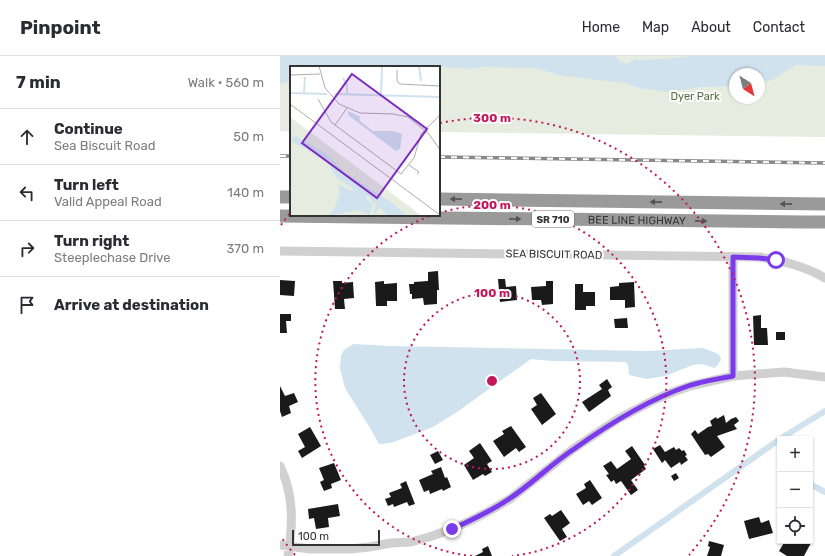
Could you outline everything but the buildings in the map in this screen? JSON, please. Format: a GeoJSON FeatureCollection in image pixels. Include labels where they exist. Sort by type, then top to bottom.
{"type":"FeatureCollection","features":[{"type":"Feature","properties":{"kind":"highway","name":"BEE LINE HIGHWAY"},"geometry":{"type":"LineString","coordinates":[[440,199],[825,204]]}},
{"type":"Feature","properties":{"kind":"highway","name":"BEE LINE HIGHWAY"},"geometry":{"type":"LineString","coordinates":[[280,216],[825,222]]}},
{"type":"Feature","properties":{"kind":"street","name":"SEA BISCUIT ROAD"},"geometry":{"type":"LineString","coordinates":[[280,251],[759,258],[776,260],[802,267],[825,278]]}},
{"type":"Feature","properties":{"kind":"street"},"geometry":{"type":"LineString","coordinates":[[733,257],[733,376]]}},
{"type":"Feature","properties":{"kind":"street"},"geometry":{"type":"LineString","coordinates":[[280,545],[310,549],[350,549],[369,547],[391,542],[411,542],[452,529],[510,499],[573,449],[618,419],[673,392],[690,386],[733,376],[784,372],[825,377]]}},
{"type":"Feature","properties":{"kind":"street"},"geometry":{"type":"LineString","coordinates":[[280,466],[286,480],[291,502],[292,526],[288,556]]}},
{"type":"Feature","properties":{"kind":"green space","name":"Dyer Park"},"geometry":{"type":"Polygon","coordinates":[[[280,56],[825,56],[825,137],[440,132],[440,66],[290,66],[290,131],[280,131],[280,56]]]}},
{"type":"Feature","properties":{"kind":"water"},"geometry":{"type":"Polygon","coordinates":[[[280,56],[616,56],[619,61],[626,64],[636,60],[693,56],[825,56],[825,66],[796,65],[772,80],[765,81],[765,68],[729,68],[729,86],[700,87],[669,92],[639,88],[624,83],[558,75],[536,68],[481,67],[472,69],[440,66],[290,66],[290,81],[280,84],[280,56]]]}},
{"type":"Feature","properties":{"kind":"water"},"geometry":{"type":"Polygon","coordinates":[[[353,344],[647,351],[703,348],[716,353],[720,356],[721,360],[714,368],[702,364],[693,365],[665,376],[647,379],[629,375],[628,364],[625,362],[552,361],[531,359],[457,412],[433,427],[391,443],[379,444],[345,388],[340,368],[341,355],[344,350],[353,344]]]}},
{"type":"Feature","properties":{"kind":"waterway"},"geometry":{"type":"LineString","coordinates":[[785,436],[825,411]]}},
{"type":"Feature","properties":{"kind":"waterway"},"geometry":{"type":"LineString","coordinates":[[614,556],[777,441]]}},
{"type":"Feature","properties":{"kind":"waterway"},"geometry":{"type":"LineString","coordinates":[[813,486],[825,492]]}},
{"type":"Feature","properties":{"kind":"railway"},"geometry":{"type":"LineString","coordinates":[[280,156],[290,156]]}},
{"type":"Feature","properties":{"kind":"railway"},"geometry":{"type":"LineString","coordinates":[[440,157],[825,163]]}},
{"type":"Feature","properties":{"kind":"route"},"geometry":{"type":"LineString","coordinates":[[452,529],[510,499],[573,449],[618,419],[673,392],[690,386],[733,376],[733,257],[776,260]]}}]}
